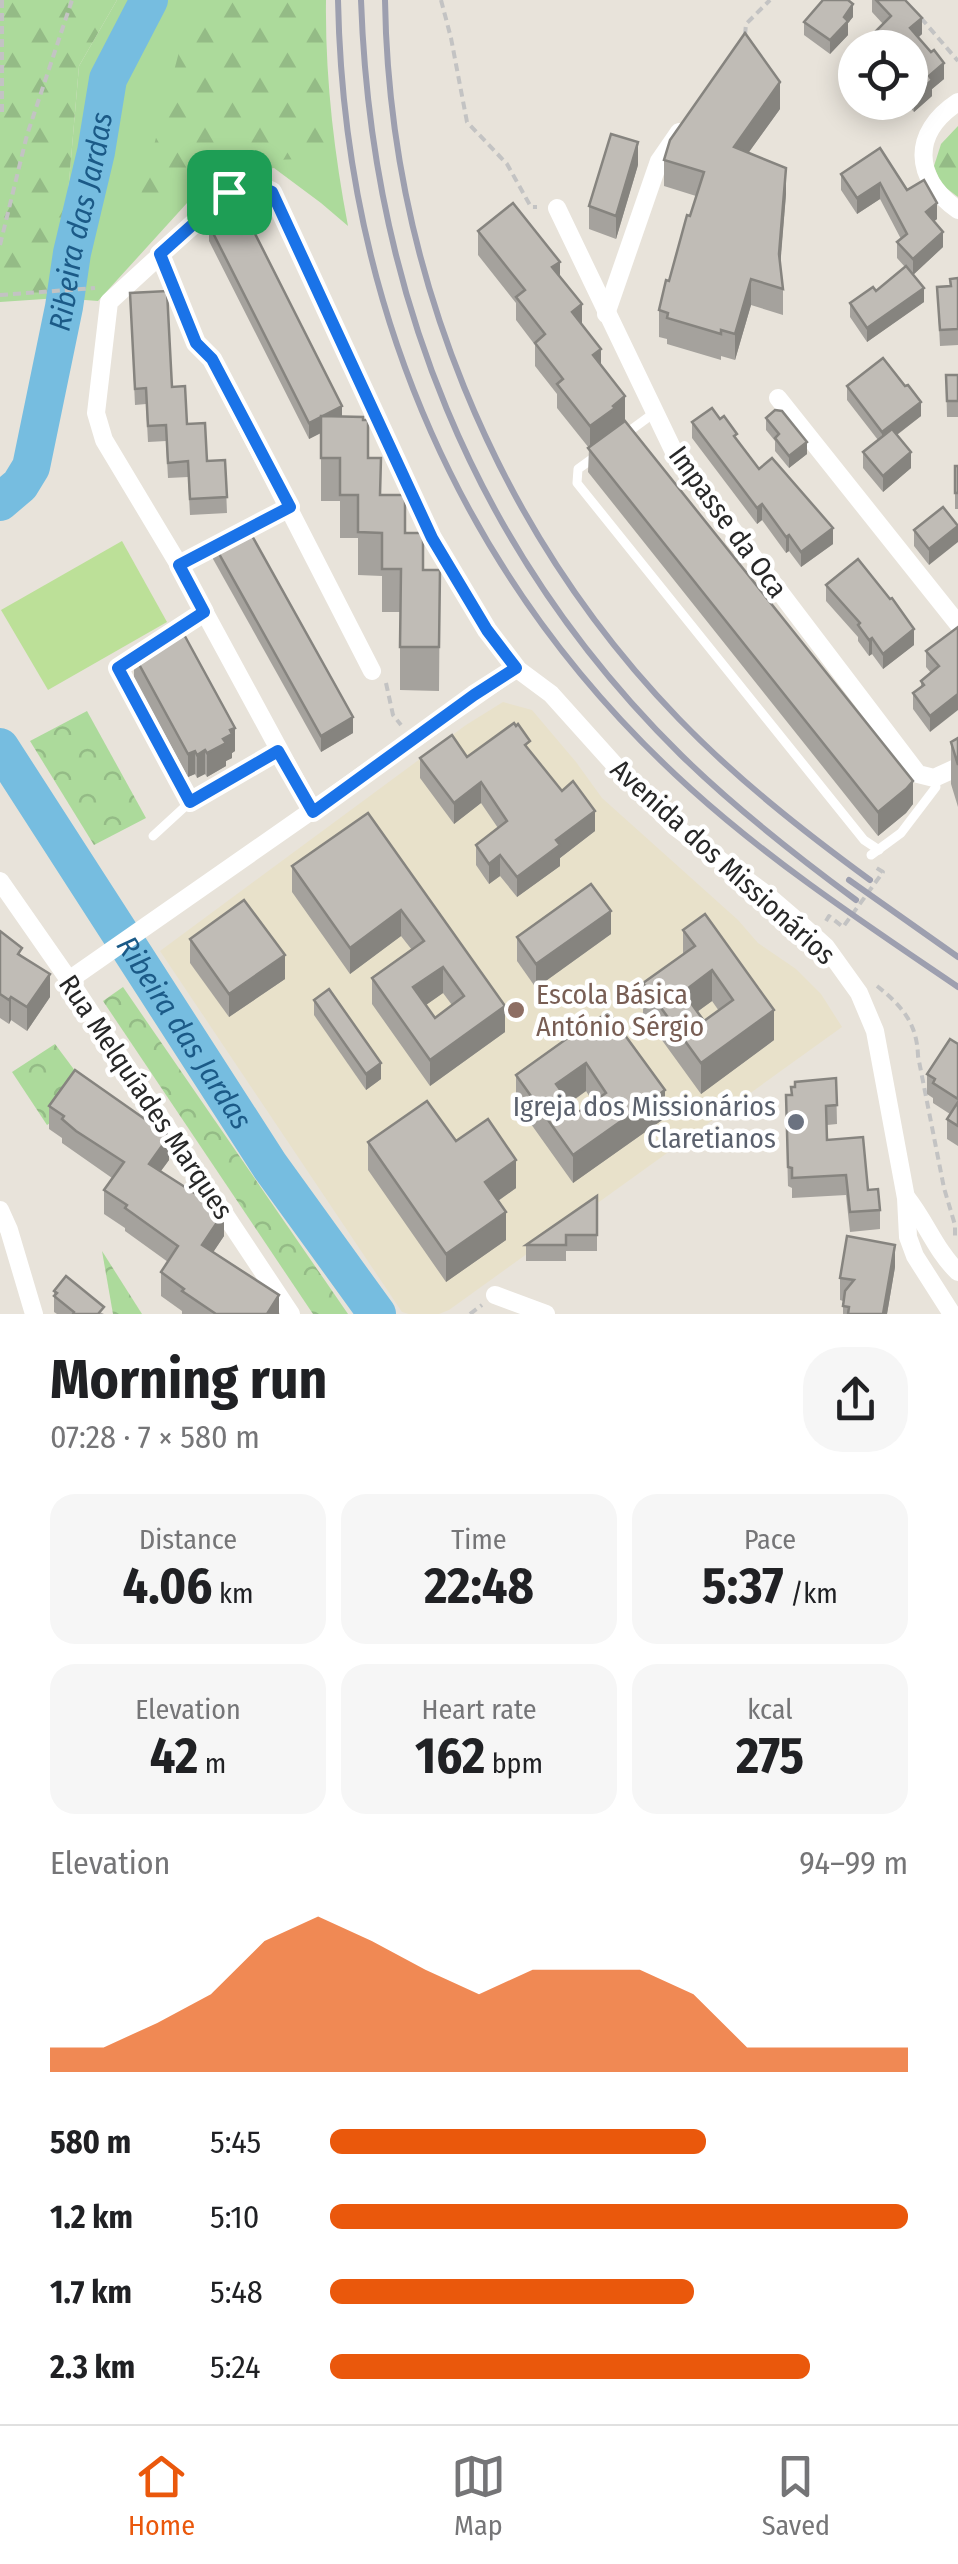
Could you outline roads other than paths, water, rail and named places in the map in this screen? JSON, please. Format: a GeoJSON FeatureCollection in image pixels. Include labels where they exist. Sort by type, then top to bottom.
{"type":"FeatureCollection","features":[{"type":"Feature","properties":{"kind":"street"},"geometry":{"type":"LineString","coordinates":[[957,101],[930,126],[922,154],[928,176],[941,198],[958,210]]}},
{"type":"Feature","properties":{"kind":"street"},"geometry":{"type":"LineString","coordinates":[[606,314],[659,161],[691,114]]}},
{"type":"Feature","properties":{"kind":"street","name":"Avenida dos Missionários"},"geometry":{"type":"LineString","coordinates":[[179,565],[104,440],[96,413],[109,302],[229,192],[254,184],[272,192],[432,538],[487,630],[516,668],[551,694],[674,826],[767,894],[826,947],[859,992],[875,1031],[906,1198],[908,1237],[914,1256],[956,1312]]}},
{"type":"Feature","properties":{"kind":"street","name":"Impasse da Oca"},"geometry":{"type":"LineString","coordinates":[[556,208],[674,454],[918,774],[934,778]]}},
{"type":"Feature","properties":{"kind":"street"},"geometry":{"type":"LineString","coordinates":[[212,359],[372,671]]}},
{"type":"Feature","properties":{"kind":"street"},"geometry":{"type":"LineString","coordinates":[[778,398],[958,624]]}},
{"type":"Feature","properties":{"kind":"street"},"geometry":{"type":"LineString","coordinates":[[179,565],[313,812]]}},
{"type":"Feature","properties":{"kind":"street"},"geometry":{"type":"LineString","coordinates":[[69,980],[516,668]]}},
{"type":"Feature","properties":{"kind":"street"},"geometry":{"type":"LineString","coordinates":[[934,778],[958,767]]}},
{"type":"Feature","properties":{"kind":"street","name":"Rua Melquíades Marques"},"geometry":{"type":"LineString","coordinates":[[0,881],[291,1314]]}},
{"type":"Feature","properties":{"kind":"street","name":"Avenida dos Missionários"},"geometry":{"type":"LineString","coordinates":[[906,1198],[924,1220],[944,1258],[958,1272]]}},
{"type":"Feature","properties":{"kind":"street"},"geometry":{"type":"LineString","coordinates":[[0,1210],[10,1230],[34,1314]]}},
{"type":"Feature","properties":{"kind":"street"},"geometry":{"type":"LineString","coordinates":[[496,1294],[546,1314]]}},
{"type":"Feature","properties":{"kind":"lane"},"geometry":{"type":"LineString","coordinates":[[654,414],[578,469],[577,483],[875,852],[901,833],[913,818],[936,787],[934,778]]}},
{"type":"Feature","properties":{"kind":"lane"},"geometry":{"type":"LineString","coordinates":[[179,565],[290,507]]}},
{"type":"Feature","properties":{"kind":"lane"},"geometry":{"type":"LineString","coordinates":[[161,640],[204,612]]}},
{"type":"Feature","properties":{"kind":"lane"},"geometry":{"type":"LineString","coordinates":[[146,649],[118,668],[190,802]]}},
{"type":"Feature","properties":{"kind":"lane"},"geometry":{"type":"LineString","coordinates":[[152,836],[190,802],[278,751]]}},
{"type":"Feature","properties":{"kind":"waterway","name":"Ribeira das Jardas"},"geometry":{"type":"LineString","coordinates":[[0,502],[20,485],[31,467],[108,79],[149,0]]}},
{"type":"Feature","properties":{"kind":"waterway","name":"Ribeira das Jardas"},"geometry":{"type":"LineString","coordinates":[[106,68],[111,71]]}},
{"type":"Feature","properties":{"kind":"waterway","name":"Ribeira das Jardas"},"geometry":{"type":"LineString","coordinates":[[0,747],[270,1166],[377,1314]]}},
{"type":"Feature","properties":{"kind":"railway"},"geometry":{"type":"LineString","coordinates":[[338,0],[346,114],[364,224],[392,330],[431,432],[481,530],[540,622],[611,709],[691,789],[788,868],[958,987]]}},
{"type":"Feature","properties":{"kind":"railway"},"geometry":{"type":"LineString","coordinates":[[361,0],[369,107],[386,211],[412,312],[447,409],[491,502],[545,591],[608,676],[723,794],[856,900]]}},
{"type":"Feature","properties":{"kind":"railway"},"geometry":{"type":"LineString","coordinates":[[385,0],[391,99],[407,197],[431,294],[464,387],[506,477],[556,563],[613,644],[679,719],[771,804],[870,880]]}},
{"type":"Feature","properties":{"kind":"railway"},"geometry":{"type":"LineString","coordinates":[[849,880],[958,957]]}},
{"type":"Feature","properties":{"kind":"place","name":"Escola Básica António Sérgio"},"geometry":{"type":"Point","coordinates":[516,1010]}},
{"type":"Feature","properties":{"kind":"place","name":"Igreja dos Missionários Claretianos"},"geometry":{"type":"Point","coordinates":[796,1122]}}]}
